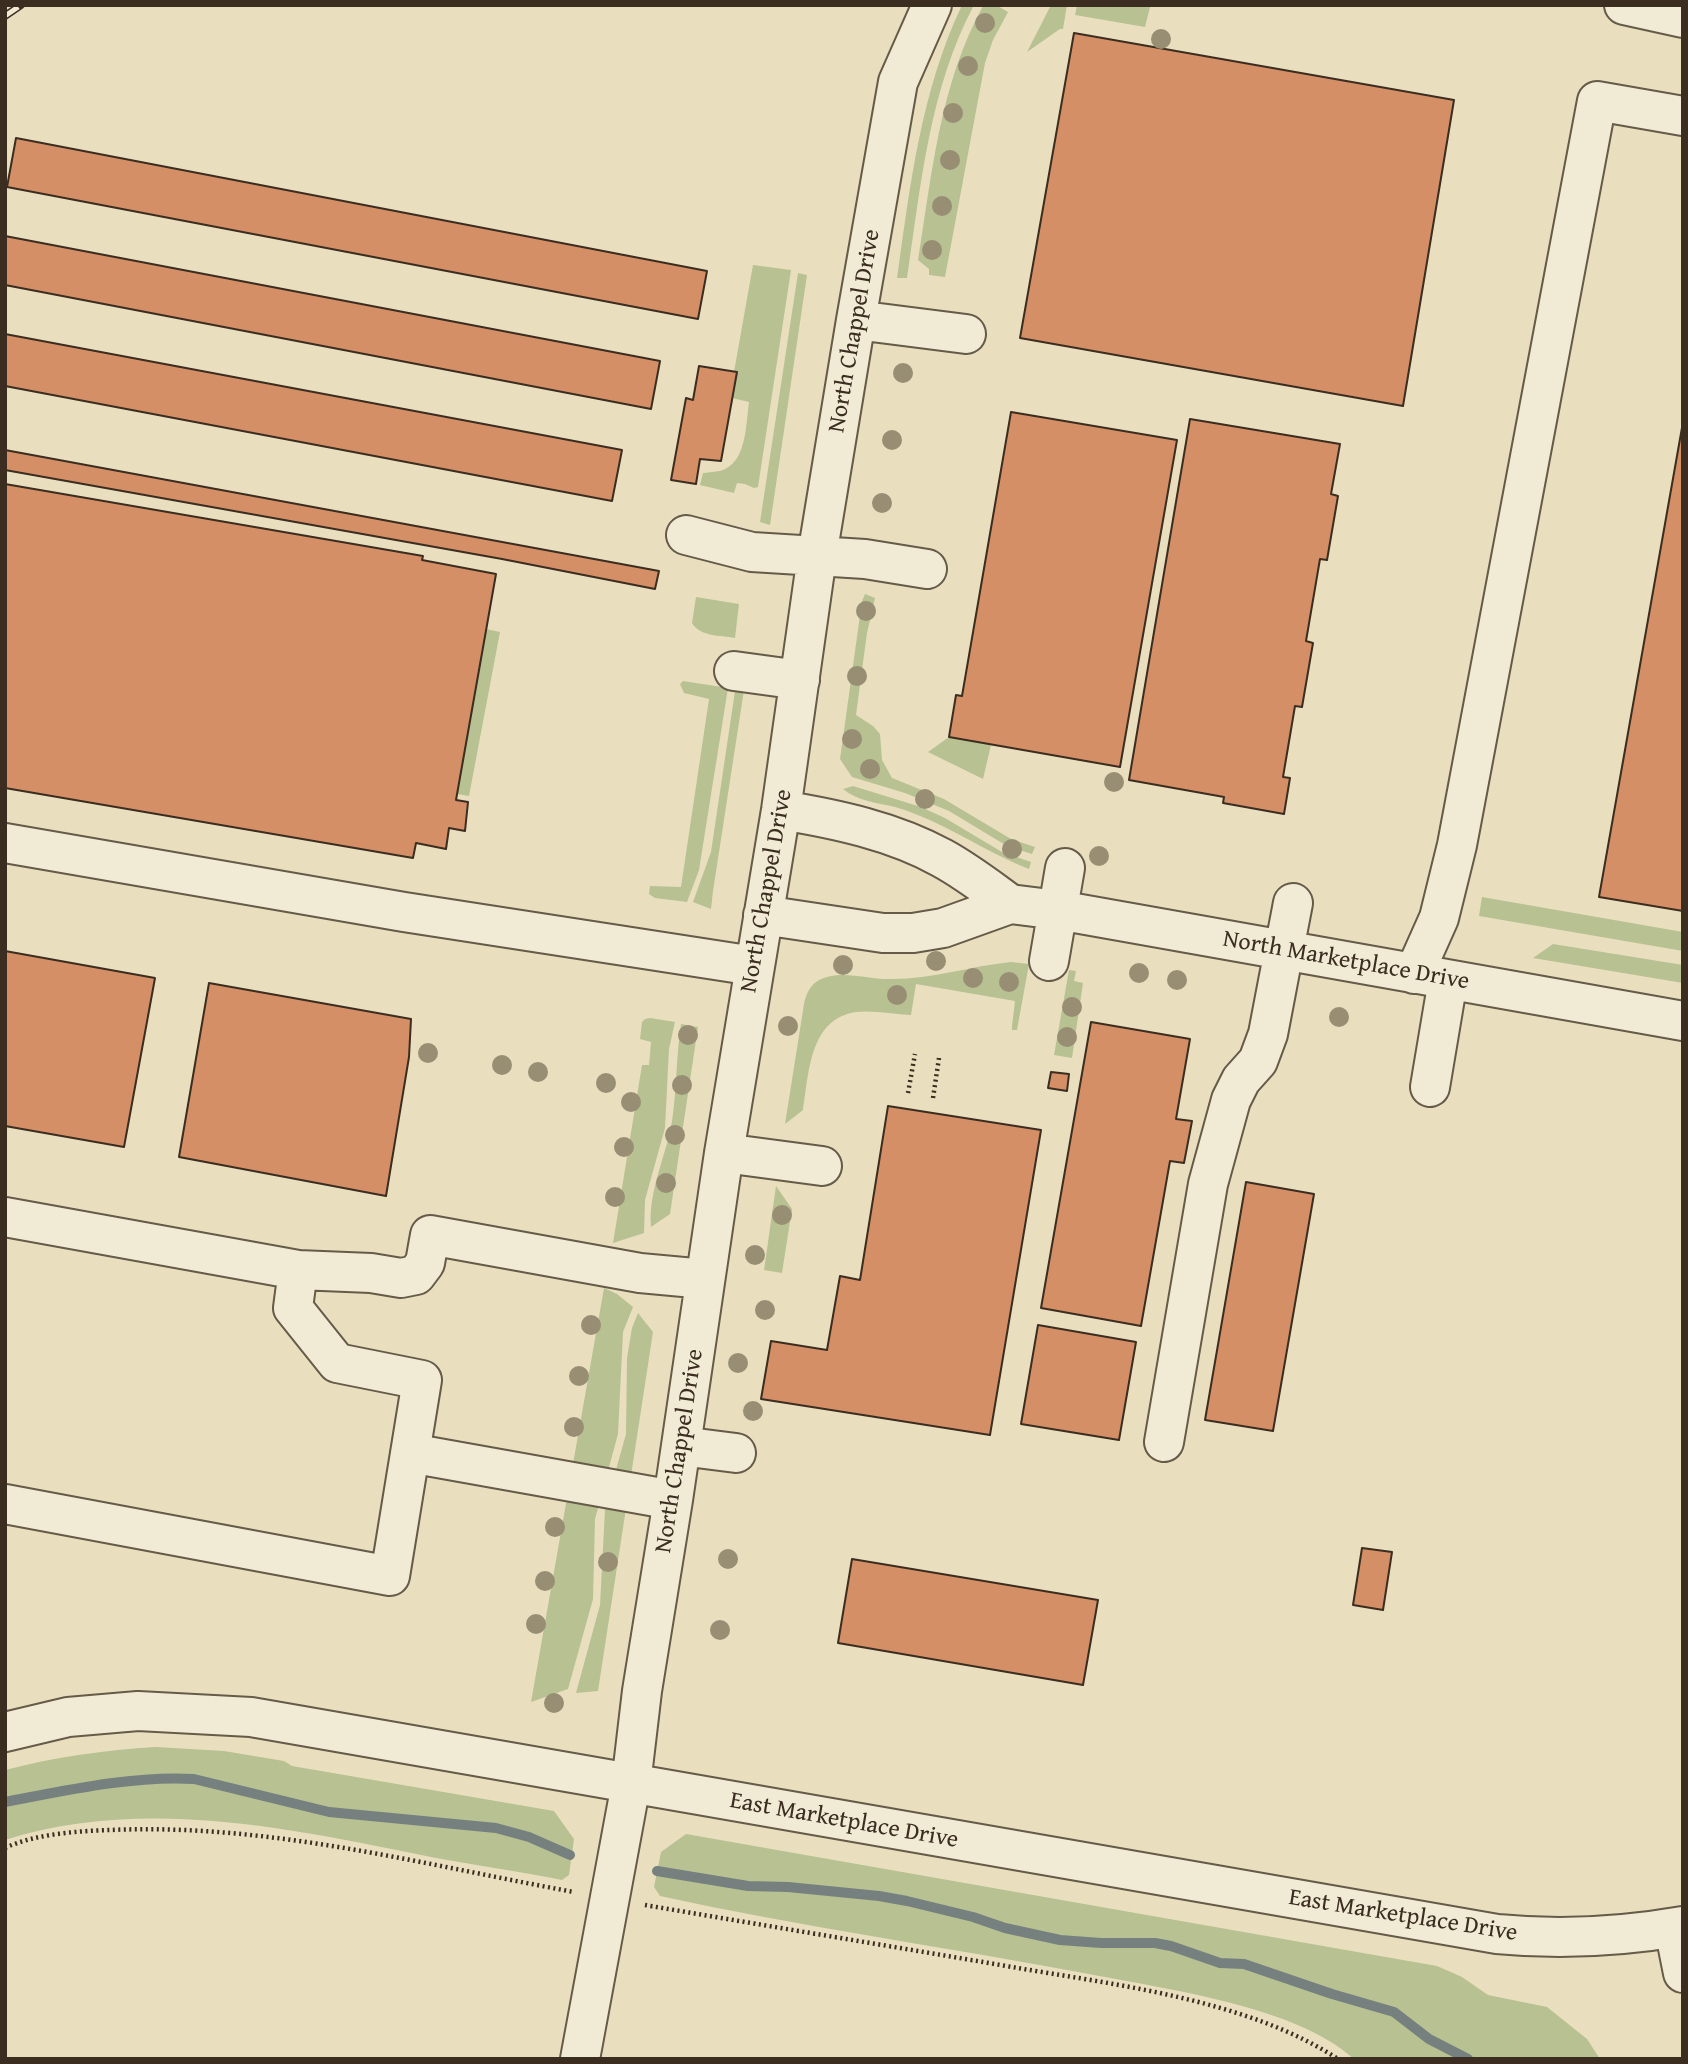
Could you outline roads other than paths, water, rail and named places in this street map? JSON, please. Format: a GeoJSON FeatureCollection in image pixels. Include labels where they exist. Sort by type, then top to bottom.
{"type":"FeatureCollection","features":[{"type":"Feature","properties":{"kind":"street","name":"North Chappel Drive"},"geometry":{"type":"LineString","coordinates":[[580,2059],[631,1784],[642,1691],[724,1153],[781,810],[817,556],[856,320],[898,82],[932,5]]}},
{"type":"Feature","properties":{"kind":"street"},"geometry":{"type":"LineString","coordinates":[[1624,5],[1683,19]]}},
{"type":"Feature","properties":{"kind":"street"},"geometry":{"type":"LineString","coordinates":[[1430,1087],[1431,977],[1439,918],[1457,845],[1597,101],[1683,116]]}},
{"type":"Feature","properties":{"kind":"street"},"geometry":{"type":"LineString","coordinates":[[856,320],[966,334]]}},
{"type":"Feature","properties":{"kind":"street"},"geometry":{"type":"LineString","coordinates":[[686,535],[752,552],[865,559],[927,569]]}},
{"type":"Feature","properties":{"kind":"street"},"geometry":{"type":"LineString","coordinates":[[734,671],[800,680]]}},
{"type":"Feature","properties":{"kind":"street"},"geometry":{"type":"LineString","coordinates":[[781,810],[844,821],[902,841],[942,858],[1010,904]]}},
{"type":"Feature","properties":{"kind":"street"},"geometry":{"type":"LineString","coordinates":[[5,843],[404,912],[754,966]]}},
{"type":"Feature","properties":{"kind":"street"},"geometry":{"type":"LineString","coordinates":[[1049,961],[1065,868]]}},
{"type":"Feature","properties":{"kind":"street"},"geometry":{"type":"LineString","coordinates":[[1164,1442],[1208,1184],[1231,1100],[1241,1080],[1258,1060],[1268,1034],[1293,903]]}},
{"type":"Feature","properties":{"kind":"street"},"geometry":{"type":"LineString","coordinates":[[763,915],[883,933],[913,933],[943,928],[1010,904]]}},
{"type":"Feature","properties":{"kind":"street","name":"North Marketplace Drive"},"geometry":{"type":"LineString","coordinates":[[1010,904],[1285,949],[1683,1021]]}},
{"type":"Feature","properties":{"kind":"street"},"geometry":{"type":"LineString","coordinates":[[724,1153],[822,1166]]}},
{"type":"Feature","properties":{"kind":"street"},"geometry":{"type":"LineString","coordinates":[[5,1217],[298,1270],[370,1273],[401,1278],[416,1275],[425,1263],[430,1236],[640,1273],[705,1279]]}},
{"type":"Feature","properties":{"kind":"street"},"geometry":{"type":"LineString","coordinates":[[5,1504],[390,1576],[422,1380],[337,1363],[293,1308],[298,1270]]}},
{"type":"Feature","properties":{"kind":"street"},"geometry":{"type":"LineString","coordinates":[[681,1446],[736,1453]]}},
{"type":"Feature","properties":{"kind":"street"},"geometry":{"type":"LineString","coordinates":[[410,1453],[673,1500]]}},
{"type":"Feature","properties":{"kind":"street","name":"East Marketplace Drive"},"geometry":{"type":"LineString","coordinates":[[5,1732],[68,1717],[138,1711],[251,1717],[1497,1934],[1542,1938],[1605,1937],[1679,1927]]}},
{"type":"Feature","properties":{"kind":"street"},"geometry":{"type":"LineString","coordinates":[[1679,1927],[1683,1973]]}},
{"type":"Feature","properties":{"kind":"waterway"},"geometry":{"type":"LineString","coordinates":[[5,1802],[148,1779],[194,1779],[329,1812],[496,1828],[529,1837],[570,1855]]}},
{"type":"Feature","properties":{"kind":"waterway"},"geometry":{"type":"LineString","coordinates":[[657,1871],[748,1886],[879,1896],[1060,1940],[1155,1943],[1171,1946],[1220,1963],[1244,1964],[1394,2012],[1429,2039],[1468,2059]]}},
{"type":"Feature","properties":{"kind":"railway"},"geometry":{"type":"LineString","coordinates":[[5,16],[21,5]]}}]}
